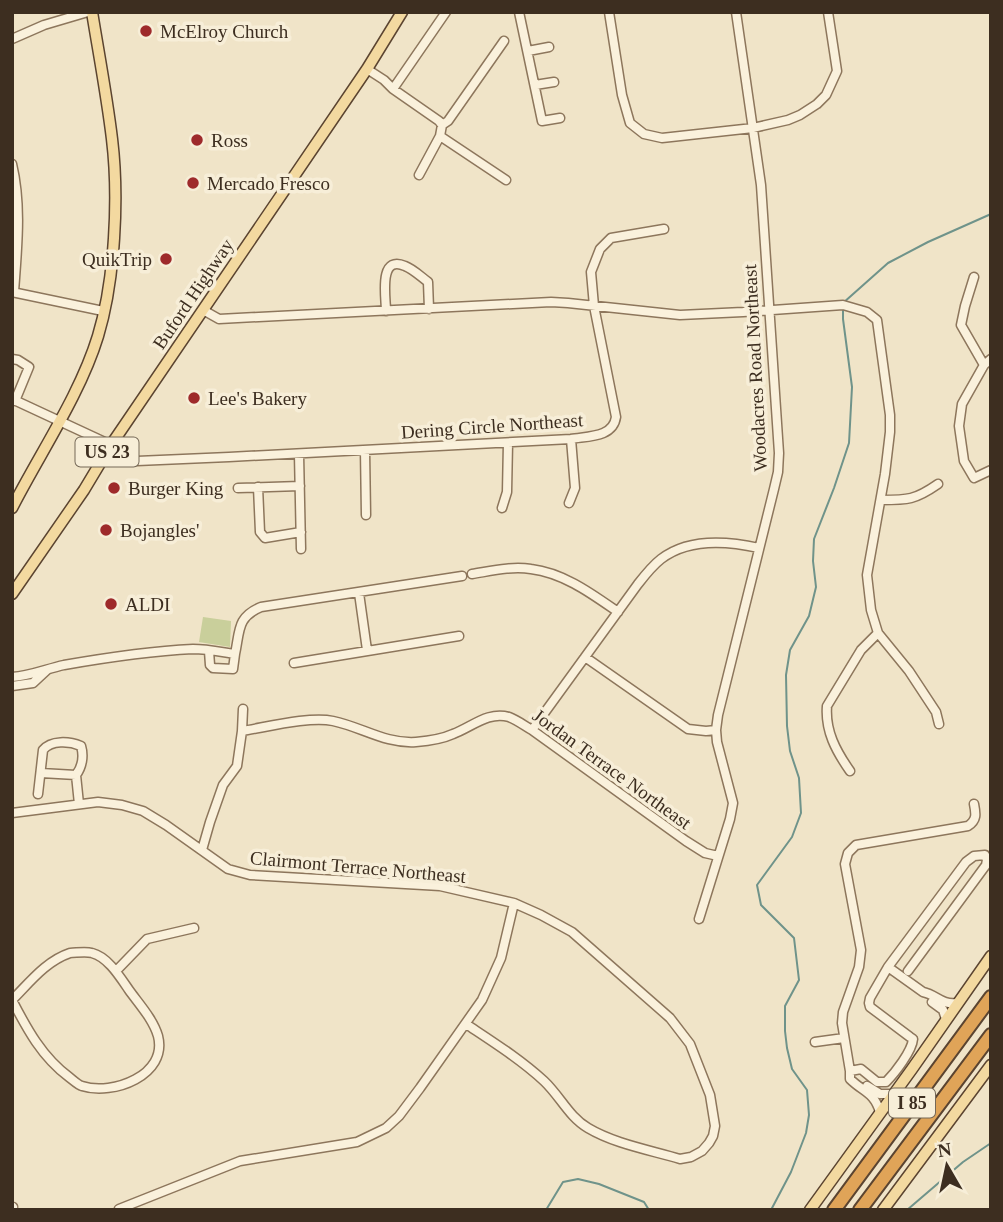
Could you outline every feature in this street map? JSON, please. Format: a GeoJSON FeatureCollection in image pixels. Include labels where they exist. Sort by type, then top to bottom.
{"type":"FeatureCollection","features":[{"type":"Feature","properties":{"kind":"highway","name":"I 85"},"geometry":{"type":"LineString","coordinates":[[834,1210],[991,997]]}},
{"type":"Feature","properties":{"kind":"highway","name":"I 85"},"geometry":{"type":"LineString","coordinates":[[860,1210],[991,1035]]}},
{"type":"Feature","properties":{"kind":"main road"},"geometry":{"type":"LineString","coordinates":[[12,508],[80,380],[99,335],[107,298],[112,259],[114,164],[90,12]]}},
{"type":"Feature","properties":{"kind":"main road","name":"Buford Highway"},"geometry":{"type":"LineString","coordinates":[[12,594],[367,69],[402,12]]}},
{"type":"Feature","properties":{"kind":"main road"},"geometry":{"type":"LineString","coordinates":[[810,1210],[991,956]]}},
{"type":"Feature","properties":{"kind":"main road"},"geometry":{"type":"LineString","coordinates":[[884,1210],[991,1065]]}},
{"type":"Feature","properties":{"kind":"street"},"geometry":{"type":"LineString","coordinates":[[12,39],[44,25],[90,12]]}},
{"type":"Feature","properties":{"kind":"street"},"geometry":{"type":"LineString","coordinates":[[393,89],[446,12]]}},
{"type":"Feature","properties":{"kind":"street"},"geometry":{"type":"LineString","coordinates":[[519,12],[542,121],[560,118]]}},
{"type":"Feature","properties":{"kind":"street"},"geometry":{"type":"LineString","coordinates":[[609,12],[624,103],[630,123],[645,134],[663,138],[753,128],[788,120],[817,104],[826,95],[837,71],[828,12]]}},
{"type":"Feature","properties":{"kind":"street","name":"Woodacres Road Northeast"},"geometry":{"type":"LineString","coordinates":[[699,919],[733,803],[716,730],[723,690],[778,472],[779,453],[761,185],[736,12]]}},
{"type":"Feature","properties":{"kind":"street"},"geometry":{"type":"LineString","coordinates":[[418,175],[440,136],[442,125],[448,121],[504,41]]}},
{"type":"Feature","properties":{"kind":"street"},"geometry":{"type":"LineString","coordinates":[[527,51],[549,47]]}},
{"type":"Feature","properties":{"kind":"street"},"geometry":{"type":"LineString","coordinates":[[367,69],[442,125]]}},
{"type":"Feature","properties":{"kind":"street"},"geometry":{"type":"LineString","coordinates":[[535,85],[554,82]]}},
{"type":"Feature","properties":{"kind":"street"},"geometry":{"type":"LineString","coordinates":[[440,136],[506,180]]}},
{"type":"Feature","properties":{"kind":"street"},"geometry":{"type":"LineString","coordinates":[[12,164],[19,209],[13,292],[103,312]]}},
{"type":"Feature","properties":{"kind":"street","name":"Dering Circle Northeast"},"geometry":{"type":"LineString","coordinates":[[105,455],[137,461],[299,454],[571,439],[610,431],[616,422],[594,306],[591,272],[600,249],[611,238],[664,229]]}},
{"type":"Feature","properties":{"kind":"street"},"geometry":{"type":"LineString","coordinates":[[386,311],[386,271],[395,264],[407,267],[428,282],[429,309]]}},
{"type":"Feature","properties":{"kind":"street"},"geometry":{"type":"LineString","coordinates":[[974,277],[961,325],[987,362],[962,404],[959,426],[964,461],[974,478],[991,470]]}},
{"type":"Feature","properties":{"kind":"street"},"geometry":{"type":"LineString","coordinates":[[203,310],[219,318],[551,302],[680,315],[843,305],[867,312],[877,320],[890,415],[881,500],[867,575],[871,610],[878,633],[909,671],[936,712],[939,724]]}},
{"type":"Feature","properties":{"kind":"street"},"geometry":{"type":"LineString","coordinates":[[12,359],[32,363],[14,400],[111,445]]}},
{"type":"Feature","properties":{"kind":"street"},"geometry":{"type":"LineString","coordinates":[[569,503],[575,488],[571,439]]}},
{"type":"Feature","properties":{"kind":"street"},"geometry":{"type":"LineString","coordinates":[[502,508],[507,492],[508,443]]}},
{"type":"Feature","properties":{"kind":"street"},"geometry":{"type":"LineString","coordinates":[[365,450],[366,515]]}},
{"type":"Feature","properties":{"kind":"street"},"geometry":{"type":"LineString","coordinates":[[299,454],[301,549]]}},
{"type":"Feature","properties":{"kind":"street"},"geometry":{"type":"LineString","coordinates":[[881,500],[921,496],[938,484]]}},
{"type":"Feature","properties":{"kind":"street"},"geometry":{"type":"LineString","coordinates":[[238,488],[300,486]]}},
{"type":"Feature","properties":{"kind":"street"},"geometry":{"type":"LineString","coordinates":[[258,487],[260,532],[265,538],[301,532]]}},
{"type":"Feature","properties":{"kind":"street"},"geometry":{"type":"LineString","coordinates":[[533,730],[618,612],[652,567],[663,557],[687,546],[705,543],[729,542],[759,548]]}},
{"type":"Feature","properties":{"kind":"street"},"geometry":{"type":"LineString","coordinates":[[471,574],[531,569],[552,574],[576,585],[618,612]]}},
{"type":"Feature","properties":{"kind":"street"},"geometry":{"type":"LineString","coordinates":[[209,651],[210,665],[213,668],[233,669],[242,622],[248,613],[261,607],[462,576]]}},
{"type":"Feature","properties":{"kind":"street"},"geometry":{"type":"LineString","coordinates":[[359,593],[367,650]]}},
{"type":"Feature","properties":{"kind":"street"},"geometry":{"type":"LineString","coordinates":[[850,771],[831,740],[826,716],[827,706],[861,650],[878,633]]}},
{"type":"Feature","properties":{"kind":"street"},"geometry":{"type":"LineString","coordinates":[[294,663],[459,636]]}},
{"type":"Feature","properties":{"kind":"street"},"geometry":{"type":"LineString","coordinates":[[12,677],[28,676],[96,660],[194,649],[235,654]]}},
{"type":"Feature","properties":{"kind":"street"},"geometry":{"type":"LineString","coordinates":[[585,657],[688,729],[716,730]]}},
{"type":"Feature","properties":{"kind":"street"},"geometry":{"type":"LineString","coordinates":[[12,686],[33,683],[47,670]]}},
{"type":"Feature","properties":{"kind":"street"},"geometry":{"type":"LineString","coordinates":[[202,850],[223,785],[237,766],[243,709]]}},
{"type":"Feature","properties":{"kind":"street","name":"Jordan Terrace Northeast"},"geometry":{"type":"LineString","coordinates":[[242,730],[329,720],[385,739],[416,742],[454,734],[494,716],[507,716],[533,730],[686,841],[705,853],[718,856]]}},
{"type":"Feature","properties":{"kind":"street"},"geometry":{"type":"LineString","coordinates":[[38,794],[43,750],[53,743],[75,744],[81,746],[83,752],[76,775],[79,804]]}},
{"type":"Feature","properties":{"kind":"street"},"geometry":{"type":"LineString","coordinates":[[41,773],[76,775]]}},
{"type":"Feature","properties":{"kind":"street","name":"Clairmont Terrace Northeast"},"geometry":{"type":"LineString","coordinates":[[12,813],[98,802],[122,805],[143,811],[228,869],[250,875],[440,886],[514,903],[541,915],[572,932],[670,1018],[690,1044],[710,1095],[715,1126],[713,1136],[702,1151],[691,1157],[680,1158],[603,1135],[575,1118],[546,1083],[513,1055],[466,1024]]}},
{"type":"Feature","properties":{"kind":"street"},"geometry":{"type":"LineString","coordinates":[[880,1112],[876,1100],[867,1089],[852,1081],[842,1023],[843,1012],[859,967],[861,950],[845,864],[848,853],[856,845],[968,826],[974,822],[976,815],[974,804]]}},
{"type":"Feature","properties":{"kind":"street"},"geometry":{"type":"LineString","coordinates":[[850,1073],[861,1069],[877,1082],[886,1082],[912,1045],[911,1037],[870,1007],[870,998],[888,967],[966,862],[974,856],[985,855],[986,865],[908,971]]}},
{"type":"Feature","properties":{"kind":"street"},"geometry":{"type":"LineString","coordinates":[[119,1209],[240,1161],[356,1142],[386,1128],[421,1088],[482,1000],[501,958],[514,903]]}},
{"type":"Feature","properties":{"kind":"street"},"geometry":{"type":"LineString","coordinates":[[116,971],[147,939],[194,928]]}},
{"type":"Feature","properties":{"kind":"street"},"geometry":{"type":"LineString","coordinates":[[70,953],[91,953],[102,958],[116,971],[151,1020],[158,1037],[158,1054],[142,1075],[131,1082],[113,1088],[81,1086],[45,1056],[12,1000],[56,958],[70,953]]}},
{"type":"Feature","properties":{"kind":"street"},"geometry":{"type":"LineString","coordinates":[[888,967],[937,1001],[946,1019]]}},
{"type":"Feature","properties":{"kind":"street"},"geometry":{"type":"LineString","coordinates":[[937,1001],[957,1003]]}},
{"type":"Feature","properties":{"kind":"street"},"geometry":{"type":"LineString","coordinates":[[815,1042],[844,1038]]}},
{"type":"Feature","properties":{"kind":"street"},"geometry":{"type":"LineString","coordinates":[[867,1089],[880,1094],[894,1094]]}},
{"type":"Feature","properties":{"kind":"green space"},"geometry":{"type":"Polygon","coordinates":[[[203,617],[231,621],[230,647],[199,642],[203,617]]]}},
{"type":"Feature","properties":{"kind":"waterway"},"geometry":{"type":"LineString","coordinates":[[843,303],[888,263],[991,214]]}},
{"type":"Feature","properties":{"kind":"waterway"},"geometry":{"type":"LineString","coordinates":[[771,1210],[791,1172],[806,1133],[809,1115],[807,1090],[792,1069],[785,1031],[785,1006],[799,980],[794,938],[761,905],[757,885],[792,837],[801,813],[799,778],[790,751],[787,726],[786,675],[790,650],[809,616],[816,587],[814,539],[849,443],[852,387],[843,309]]}},
{"type":"Feature","properties":{"kind":"waterway"},"geometry":{"type":"LineString","coordinates":[[907,1210],[963,1162],[991,1143]]}},
{"type":"Feature","properties":{"kind":"waterway"},"geometry":{"type":"LineString","coordinates":[[546,1210],[563,1182],[578,1179],[599,1184],[644,1202],[649,1210]]}},
{"type":"Feature","properties":{"kind":"place","name":"McElroy Church"},"geometry":{"type":"Point","coordinates":[146,31]}},
{"type":"Feature","properties":{"kind":"place","name":"Ross"},"geometry":{"type":"Point","coordinates":[197,140]}},
{"type":"Feature","properties":{"kind":"place","name":"Mercado Fresco"},"geometry":{"type":"Point","coordinates":[193,183]}},
{"type":"Feature","properties":{"kind":"place","name":"QuikTrip"},"geometry":{"type":"Point","coordinates":[166,259]}},
{"type":"Feature","properties":{"kind":"place","name":"Lee's Bakery"},"geometry":{"type":"Point","coordinates":[194,398]}},
{"type":"Feature","properties":{"kind":"place","name":"Burger King"},"geometry":{"type":"Point","coordinates":[114,488]}},
{"type":"Feature","properties":{"kind":"place","name":"Bojangles'"},"geometry":{"type":"Point","coordinates":[106,530]}},
{"type":"Feature","properties":{"kind":"place","name":"ALDI"},"geometry":{"type":"Point","coordinates":[111,604]}}]}
